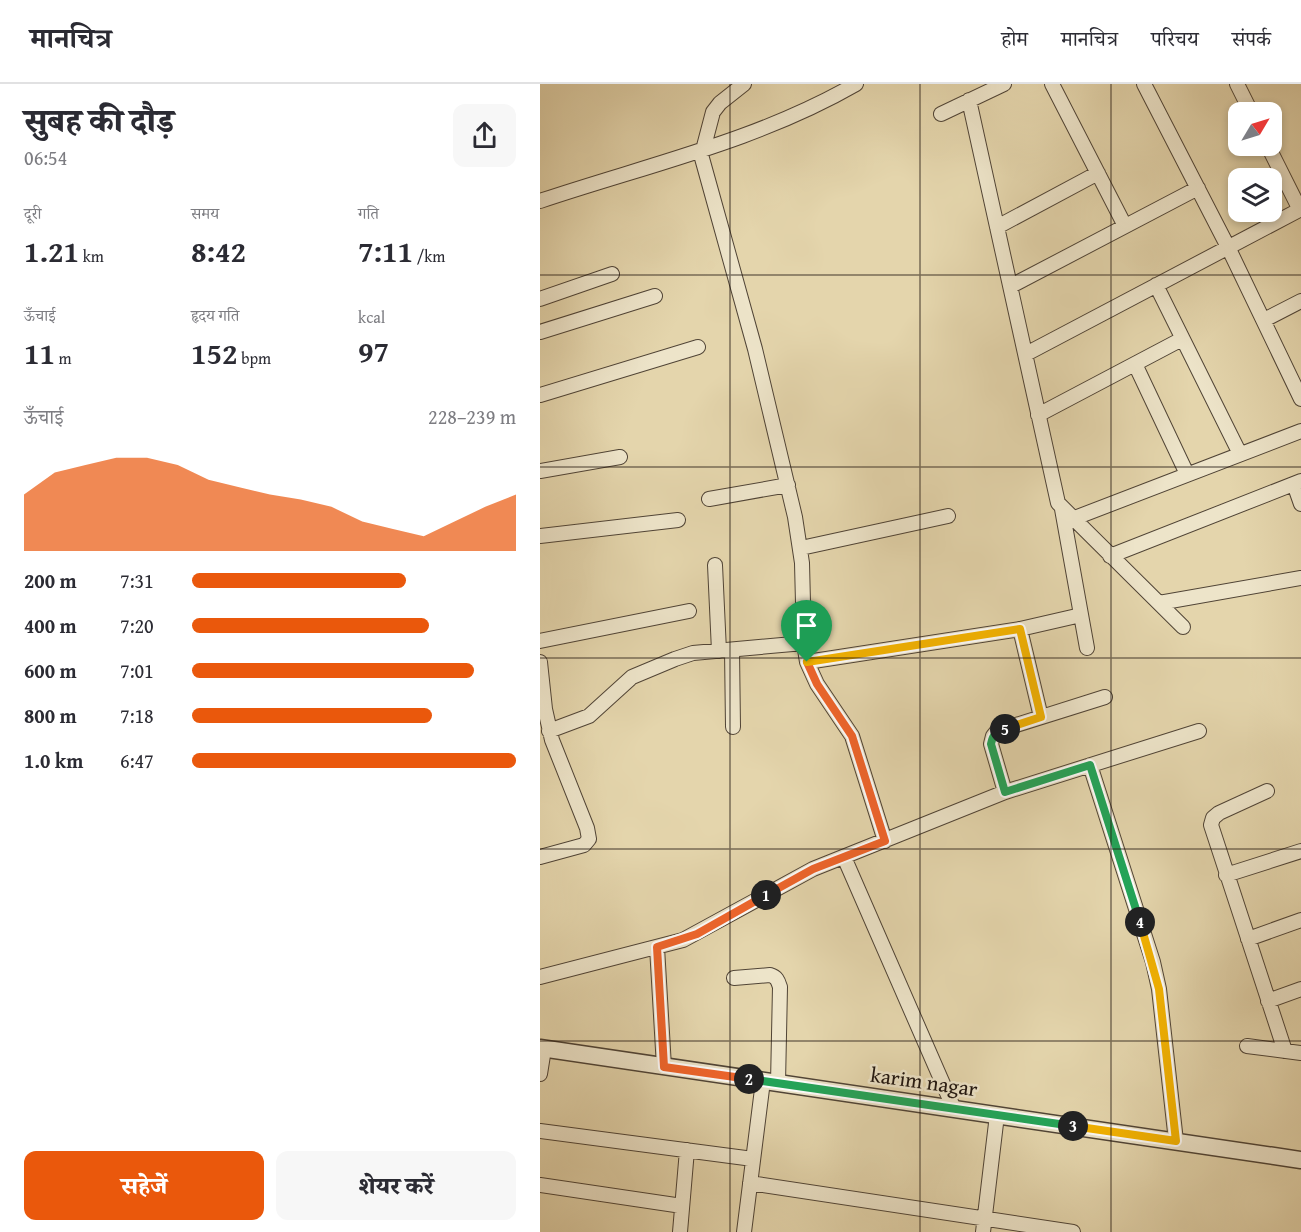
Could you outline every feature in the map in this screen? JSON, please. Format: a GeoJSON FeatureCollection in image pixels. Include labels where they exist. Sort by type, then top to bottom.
{"type":"FeatureCollection","features":[{"type":"Feature","properties":{"kind":"street"},"geometry":{"type":"LineString","coordinates":[[744,84],[715,108],[701,151],[755,349],[788,485],[801,548],[804,643],[807,662],[817,684],[852,736],[885,841]]}},
{"type":"Feature","properties":{"kind":"street"},"geometry":{"type":"LineString","coordinates":[[540,201],[701,151],[786,120],[831,90],[856,84]]}},
{"type":"Feature","properties":{"kind":"street"},"geometry":{"type":"LineString","coordinates":[[941,114],[1004,84]]}},
{"type":"Feature","properties":{"kind":"street"},"geometry":{"type":"LineString","coordinates":[[1052,84],[1125,226]]}},
{"type":"Feature","properties":{"kind":"street"},"geometry":{"type":"LineString","coordinates":[[1144,84],[1228,247],[1301,399]]}},
{"type":"Feature","properties":{"kind":"street"},"geometry":{"type":"LineString","coordinates":[[1237,84],[1246,102]]}},
{"type":"Feature","properties":{"kind":"street"},"geometry":{"type":"LineString","coordinates":[[969,100],[1056,499],[1062,509],[1183,627]]}},
{"type":"Feature","properties":{"kind":"street"},"geometry":{"type":"LineString","coordinates":[[1026,354],[1300,209],[1273,156]]}},
{"type":"Feature","properties":{"kind":"street"},"geometry":{"type":"LineString","coordinates":[[997,227],[1098,173]]}},
{"type":"Feature","properties":{"kind":"street"},"geometry":{"type":"LineString","coordinates":[[1011,286],[1198,188]]}},
{"type":"Feature","properties":{"kind":"street"},"geometry":{"type":"LineString","coordinates":[[540,299],[612,274]]}},
{"type":"Feature","properties":{"kind":"street"},"geometry":{"type":"LineString","coordinates":[[1156,285],[1240,454]]}},
{"type":"Feature","properties":{"kind":"street"},"geometry":{"type":"LineString","coordinates":[[540,332],[655,296]]}},
{"type":"Feature","properties":{"kind":"street"},"geometry":{"type":"LineString","coordinates":[[1264,320],[1301,301]]}},
{"type":"Feature","properties":{"kind":"street"},"geometry":{"type":"LineString","coordinates":[[1038,415],[1182,339]]}},
{"type":"Feature","properties":{"kind":"street"},"geometry":{"type":"LineString","coordinates":[[540,395],[699,347]]}},
{"type":"Feature","properties":{"kind":"street"},"geometry":{"type":"LineString","coordinates":[[1135,364],[1187,474]]}},
{"type":"Feature","properties":{"kind":"street"},"geometry":{"type":"LineString","coordinates":[[1072,519],[1301,431]]}},
{"type":"Feature","properties":{"kind":"street"},"geometry":{"type":"LineString","coordinates":[[540,471],[620,457]]}},
{"type":"Feature","properties":{"kind":"street"},"geometry":{"type":"LineString","coordinates":[[1110,556],[1297,482],[1301,504]]}},
{"type":"Feature","properties":{"kind":"street"},"geometry":{"type":"LineString","coordinates":[[709,498],[788,485]]}},
{"type":"Feature","properties":{"kind":"street"},"geometry":{"type":"LineString","coordinates":[[1062,509],[1087,648]]}},
{"type":"Feature","properties":{"kind":"street"},"geometry":{"type":"LineString","coordinates":[[801,548],[948,516]]}},
{"type":"Feature","properties":{"kind":"street"},"geometry":{"type":"LineString","coordinates":[[540,536],[678,520]]}},
{"type":"Feature","properties":{"kind":"street"},"geometry":{"type":"LineString","coordinates":[[715,565],[733,727]]}},
{"type":"Feature","properties":{"kind":"street"},"geometry":{"type":"LineString","coordinates":[[1159,603],[1301,578]]}},
{"type":"Feature","properties":{"kind":"street"},"geometry":{"type":"LineString","coordinates":[[540,641],[689,611]]}},
{"type":"Feature","properties":{"kind":"street"},"geometry":{"type":"LineString","coordinates":[[807,662],[1020,629],[1081,615]]}},
{"type":"Feature","properties":{"kind":"street"},"geometry":{"type":"LineString","coordinates":[[1020,629],[1041,717]]}},
{"type":"Feature","properties":{"kind":"street"},"geometry":{"type":"LineString","coordinates":[[549,731],[589,716],[632,677],[681,656],[804,643]]}},
{"type":"Feature","properties":{"kind":"street"},"geometry":{"type":"LineString","coordinates":[[540,662],[543,710],[587,828],[589,839],[584,845],[540,857]]}},
{"type":"Feature","properties":{"kind":"street"},"geometry":{"type":"LineString","coordinates":[[1005,792],[991,744],[993,736],[998,731],[1105,697]]}},
{"type":"Feature","properties":{"kind":"street"},"geometry":{"type":"LineString","coordinates":[[540,977],[657,947],[697,934],[807,872],[844,857],[1005,792],[1198,731]]}},
{"type":"Feature","properties":{"kind":"street"},"geometry":{"type":"LineString","coordinates":[[1090,765],[1153,962],[1159,989],[1176,1141]]}},
{"type":"Feature","properties":{"kind":"street"},"geometry":{"type":"LineString","coordinates":[[1267,791],[1213,818],[1211,825],[1285,1051]]}},
{"type":"Feature","properties":{"kind":"street"},"geometry":{"type":"LineString","coordinates":[[1226,875],[1301,851]]}},
{"type":"Feature","properties":{"kind":"street"},"geometry":{"type":"LineString","coordinates":[[844,857],[954,1109]]}},
{"type":"Feature","properties":{"kind":"street"},"geometry":{"type":"LineString","coordinates":[[1248,939],[1301,920]]}},
{"type":"Feature","properties":{"kind":"street"},"geometry":{"type":"LineString","coordinates":[[657,947],[664,1067]]}},
{"type":"Feature","properties":{"kind":"street"},"geometry":{"type":"LineString","coordinates":[[734,978],[770,975],[775,977],[780,987],[770,1082],[753,1159],[744,1232]]}},
{"type":"Feature","properties":{"kind":"street"},"geometry":{"type":"LineString","coordinates":[[1268,1001],[1301,989]]}},
{"type":"Feature","properties":{"kind":"street"},"geometry":{"type":"LineString","coordinates":[[1247,1046],[1301,1053]]}},
{"type":"Feature","properties":{"kind":"street"},"geometry":{"type":"LineString","coordinates":[[540,1074],[542,1049]]}},
{"type":"Feature","properties":{"kind":"street","name":"karim nagar"},"geometry":{"type":"LineString","coordinates":[[542,1049],[1301,1160]]}},
{"type":"Feature","properties":{"kind":"street"},"geometry":{"type":"LineString","coordinates":[[984,1226],[997,1115]]}},
{"type":"Feature","properties":{"kind":"street"},"geometry":{"type":"LineString","coordinates":[[540,1131],[753,1159]]}},
{"type":"Feature","properties":{"kind":"street"},"geometry":{"type":"LineString","coordinates":[[680,1232],[687,1150]]}},
{"type":"Feature","properties":{"kind":"street"},"geometry":{"type":"LineString","coordinates":[[750,1183],[984,1226],[1069,1232]]}},
{"type":"Feature","properties":{"kind":"street"},"geometry":{"type":"LineString","coordinates":[[540,1185],[682,1206]]}},
{"type":"Feature","properties":{"kind":"route"},"geometry":{"type":"LineString","coordinates":[[1020,629],[1041,717],[998,731],[993,736],[991,744],[1005,792],[1090,765],[1153,962],[1159,989],[1176,1141],[664,1067],[657,947],[697,934],[813,869],[885,841],[852,736],[817,684],[807,662],[1020,629]]}}]}
